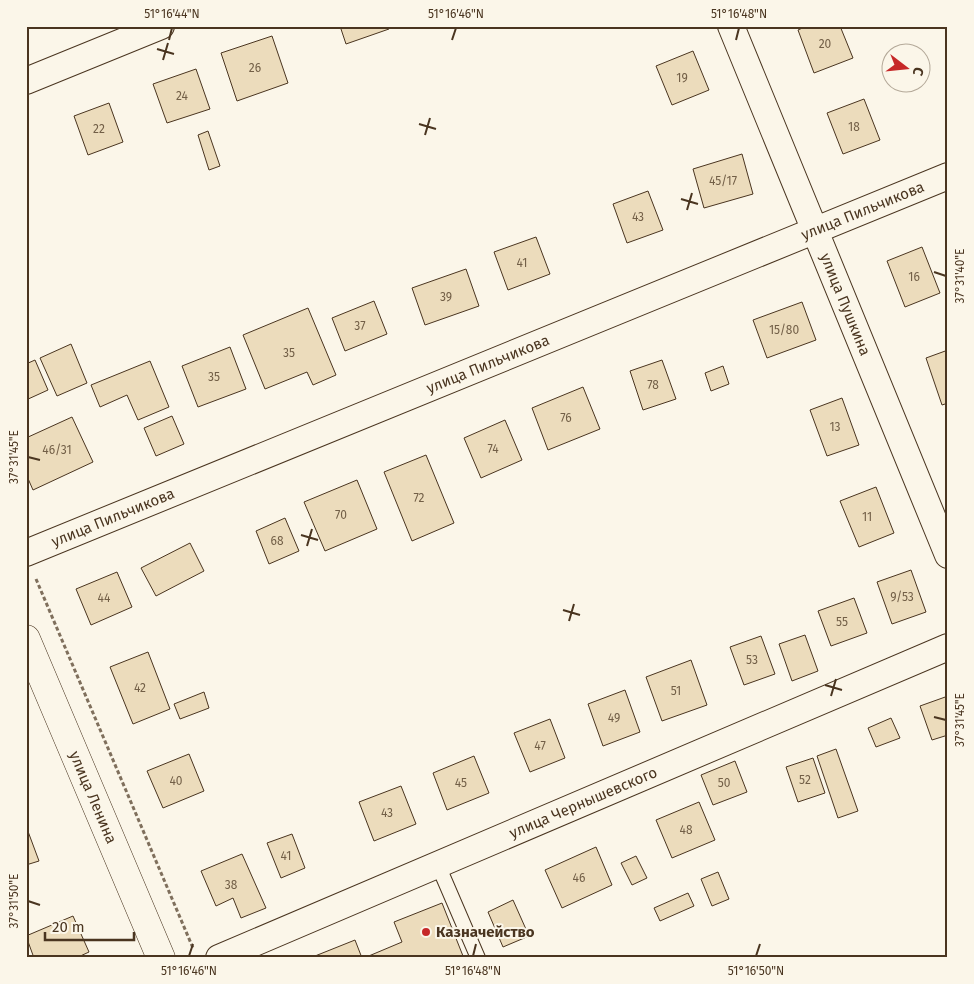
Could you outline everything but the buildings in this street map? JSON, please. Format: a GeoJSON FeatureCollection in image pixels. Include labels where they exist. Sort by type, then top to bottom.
{"type":"FeatureCollection","features":[{"type":"Feature","properties":{"kind":"main road","name":"улица Ленина"},"geometry":{"type":"LineString","coordinates":[[26,639],[160,958]]}},
{"type":"Feature","properties":{"kind":"street"},"geometry":{"type":"LineString","coordinates":[[26,81],[161,26]]}},
{"type":"Feature","properties":{"kind":"street","name":"улица Пушкина"},"geometry":{"type":"LineString","coordinates":[[731,26],[948,555]]}},
{"type":"Feature","properties":{"kind":"street","name":"улица Пильчикова"},"geometry":{"type":"LineString","coordinates":[[30,564],[815,230],[948,176]]}},
{"type":"Feature","properties":{"kind":"street","name":"улица Чернышевского"},"geometry":{"type":"LineString","coordinates":[[219,958],[948,647]]}},
{"type":"Feature","properties":{"kind":"lane"},"geometry":{"type":"LineString","coordinates":[[438,865],[478,958]]}},
{"type":"Feature","properties":{"kind":"path"},"geometry":{"type":"LineString","coordinates":[[30,564],[194,949]]}},
{"type":"Feature","properties":{"kind":"place","name":"Казначейство"},"geometry":{"type":"Point","coordinates":[426,932]}}]}
